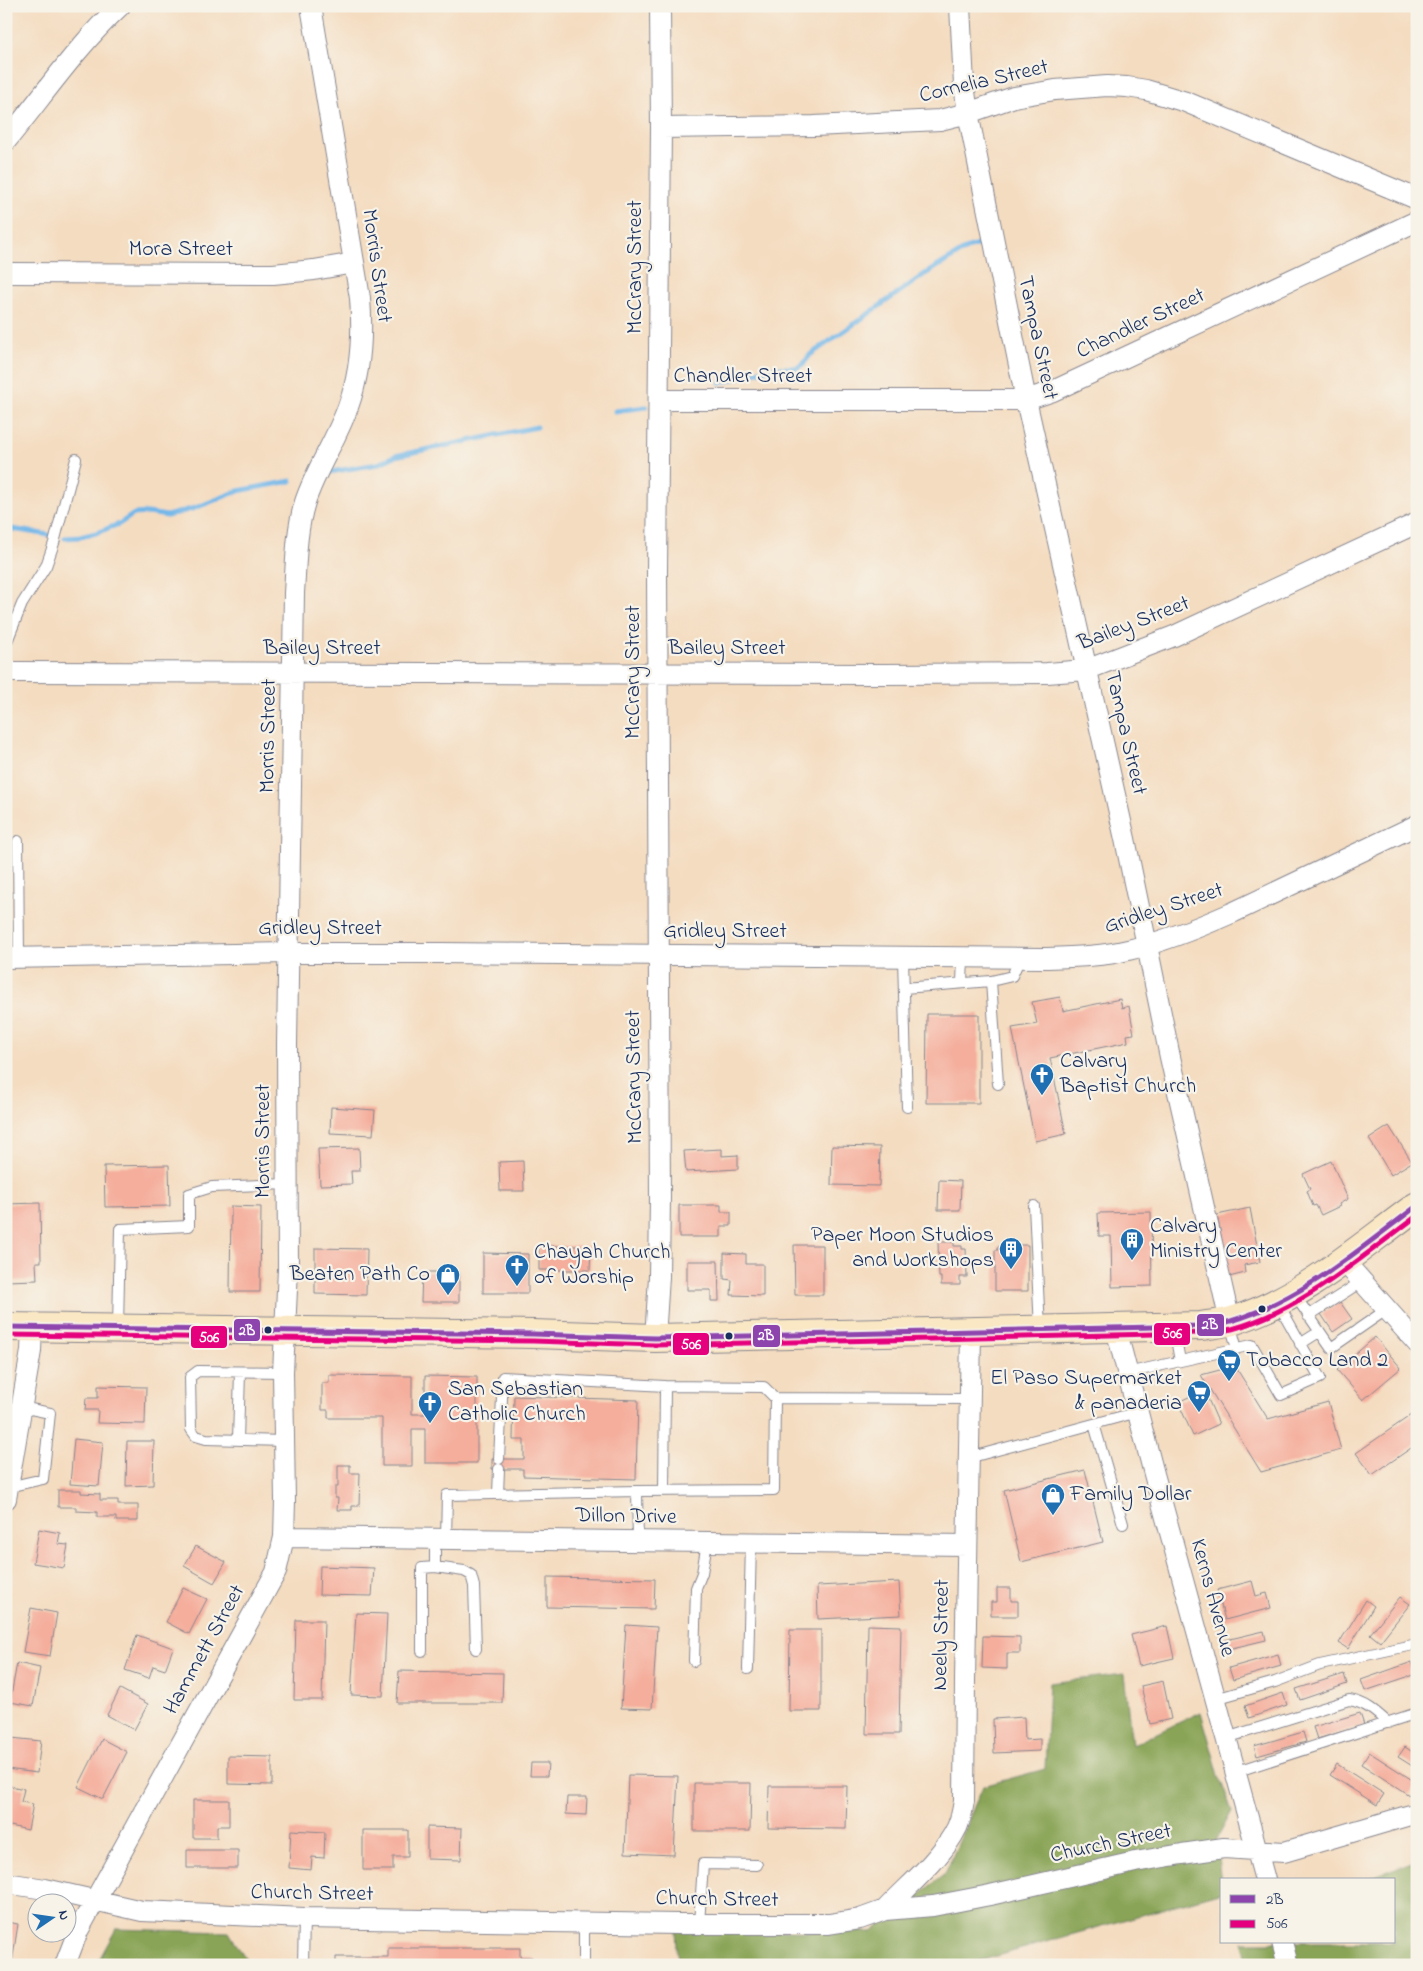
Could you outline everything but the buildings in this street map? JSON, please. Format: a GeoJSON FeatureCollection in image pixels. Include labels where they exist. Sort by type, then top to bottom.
{"type":"FeatureCollection","features":[{"type":"Feature","properties":{"kind":"street"},"geometry":{"type":"LineString","coordinates":[[6,141],[102,23],[120,6]]}},
{"type":"Feature","properties":{"kind":"street","name":"Morris Street"},"geometry":{"type":"LineString","coordinates":[[286,1332],[288,1269],[287,1044],[290,953],[294,593],[297,538],[312,484],[347,409],[359,368],[362,313],[311,6]]}},
{"type":"Feature","properties":{"kind":"street","name":"McCrary Street"},"geometry":{"type":"LineString","coordinates":[[655,1338],[659,1277],[660,1197],[658,673],[660,6]]}},
{"type":"Feature","properties":{"kind":"street","name":"Tampa Street"},"geometry":{"type":"LineString","coordinates":[[960,6],[964,85],[968,113],[1026,400],[1125,839],[1230,1322]]}},
{"type":"Feature","properties":{"kind":"street","name":"Cornelia Street"},"geometry":{"type":"LineString","coordinates":[[661,128],[814,126],[940,120],[968,113],[1014,97],[1055,90],[1107,86],[1146,90],[1186,102],[1417,199]]}},
{"type":"Feature","properties":{"kind":"street","name":"Chandler Street"},"geometry":{"type":"LineString","coordinates":[[660,400],[1026,400],[1053,391],[1417,221]]}},
{"type":"Feature","properties":{"kind":"street","name":"Mora Street"},"geometry":{"type":"LineString","coordinates":[[6,273],[273,274],[314,270],[354,263]]}},
{"type":"Feature","properties":{"kind":"street","name":"Bailey Street"},"geometry":{"type":"LineString","coordinates":[[6,672],[1037,674],[1086,670],[1174,636],[1417,523]]}},
{"type":"Feature","properties":{"kind":"street","name":"Gridley Street"},"geometry":{"type":"LineString","coordinates":[[13,957],[290,953],[1020,958],[1098,955],[1147,945],[1234,912],[1417,825]]}},
{"type":"Feature","properties":{"kind":"street"},"geometry":{"type":"LineString","coordinates":[[7,1493],[21,1407],[19,1327],[533,1334],[655,1338],[1174,1327],[1230,1322],[1305,1299],[1343,1260],[1417,1206]]}},
{"type":"Feature","properties":{"kind":"street"},"geometry":{"type":"LineString","coordinates":[[1343,1260],[1417,1343]]}},
{"type":"Feature","properties":{"kind":"street","name":"Kerns Avenue"},"geometry":{"type":"LineString","coordinates":[[1116,1329],[1264,1878]]}},
{"type":"Feature","properties":{"kind":"street","name":"Hammett Street"},"geometry":{"type":"LineString","coordinates":[[65,1965],[78,1931],[276,1572],[284,1537],[283,1372],[286,1332]]}},
{"type":"Feature","properties":{"kind":"street","name":"Neely Street"},"geometry":{"type":"LineString","coordinates":[[885,1910],[942,1851],[954,1834],[964,1801],[971,1332]]}},
{"type":"Feature","properties":{"kind":"street","name":"Dillon Drive"},"geometry":{"type":"LineString","coordinates":[[284,1537],[967,1545]]}},
{"type":"Feature","properties":{"kind":"street","name":"Church Street"},"geometry":{"type":"LineString","coordinates":[[6,1883],[45,1889],[142,1912],[304,1918],[584,1923],[829,1924],[860,1919],[885,1910],[952,1902],[1182,1854],[1224,1848],[1284,1852],[1417,1813]]}},
{"type":"Feature","properties":{"kind":"street"},"geometry":{"type":"LineString","coordinates":[[1283,1944],[1288,1965]]}},
{"type":"Feature","properties":{"kind":"lane"},"geometry":{"type":"LineString","coordinates":[[6,644],[22,604],[46,566],[76,459]]}},
{"type":"Feature","properties":{"kind":"lane"},"geometry":{"type":"LineString","coordinates":[[13,957],[18,841]]}},
{"type":"Feature","properties":{"kind":"lane"},"geometry":{"type":"LineString","coordinates":[[904,957],[907,1107]]}},
{"type":"Feature","properties":{"kind":"lane"},"geometry":{"type":"LineString","coordinates":[[962,983],[963,957]]}},
{"type":"Feature","properties":{"kind":"lane"},"geometry":{"type":"LineString","coordinates":[[904,988],[991,981],[1012,976],[1020,958]]}},
{"type":"Feature","properties":{"kind":"lane"},"geometry":{"type":"LineString","coordinates":[[991,981],[998,1084]]}},
{"type":"Feature","properties":{"kind":"lane"},"geometry":{"type":"LineString","coordinates":[[118,1329],[120,1229],[189,1226],[189,1194],[212,1187],[288,1184]]}},
{"type":"Feature","properties":{"kind":"lane"},"geometry":{"type":"LineString","coordinates":[[1034,1206],[1040,1330]]}},
{"type":"Feature","properties":{"kind":"lane"},"geometry":{"type":"LineString","coordinates":[[1305,1299],[1361,1282]]}},
{"type":"Feature","properties":{"kind":"lane"},"geometry":{"type":"LineString","coordinates":[[1305,1299],[1319,1332],[1331,1348],[1386,1310]]}},
{"type":"Feature","properties":{"kind":"lane"},"geometry":{"type":"LineString","coordinates":[[1127,1373],[1252,1346],[1281,1395],[1320,1378],[1300,1344],[1305,1299]]}},
{"type":"Feature","properties":{"kind":"lane"},"geometry":{"type":"LineString","coordinates":[[1230,1322],[1237,1349]]}},
{"type":"Feature","properties":{"kind":"lane"},"geometry":{"type":"LineString","coordinates":[[1174,1327],[1180,1361]]}},
{"type":"Feature","properties":{"kind":"lane"},"geometry":{"type":"LineString","coordinates":[[1300,1344],[1319,1332]]}},
{"type":"Feature","properties":{"kind":"lane"},"geometry":{"type":"LineString","coordinates":[[283,1372],[198,1371],[190,1377],[191,1430],[196,1436],[206,1439],[284,1441]]}},
{"type":"Feature","properties":{"kind":"lane"},"geometry":{"type":"LineString","coordinates":[[238,1440],[240,1372]]}},
{"type":"Feature","properties":{"kind":"lane"},"geometry":{"type":"LineString","coordinates":[[435,1567],[447,1495],[774,1490],[775,1398],[764,1386],[665,1386],[502,1377],[498,1494]]}},
{"type":"Feature","properties":{"kind":"lane"},"geometry":{"type":"LineString","coordinates":[[664,1491],[665,1386]]}},
{"type":"Feature","properties":{"kind":"lane"},"geometry":{"type":"LineString","coordinates":[[775,1398],[969,1399]]}},
{"type":"Feature","properties":{"kind":"lane"},"geometry":{"type":"LineString","coordinates":[[7,1493],[43,1479],[50,1413],[21,1407]]}},
{"type":"Feature","properties":{"kind":"lane"},"geometry":{"type":"LineString","coordinates":[[968,1458],[1138,1412]]}},
{"type":"Feature","properties":{"kind":"lane"},"geometry":{"type":"LineString","coordinates":[[1094,1424],[1123,1524]]}},
{"type":"Feature","properties":{"kind":"lane"},"geometry":{"type":"LineString","coordinates":[[637,1492],[638,1541]]}},
{"type":"Feature","properties":{"kind":"lane"},"geometry":{"type":"LineString","coordinates":[[694,1661],[696,1588],[702,1573],[707,1542]]}},
{"type":"Feature","properties":{"kind":"lane"},"geometry":{"type":"LineString","coordinates":[[748,1669],[751,1543]]}},
{"type":"Feature","properties":{"kind":"lane"},"geometry":{"type":"LineString","coordinates":[[422,1651],[422,1568],[435,1567],[464,1571],[471,1575],[474,1586],[476,1649]]}},
{"type":"Feature","properties":{"kind":"lane"},"geometry":{"type":"LineString","coordinates":[[1215,1699],[1275,1682],[1320,1664],[1417,1644]]}},
{"type":"Feature","properties":{"kind":"lane"},"geometry":{"type":"LineString","coordinates":[[1226,1738],[1349,1700],[1359,1701],[1373,1709],[1388,1723]]}},
{"type":"Feature","properties":{"kind":"lane"},"geometry":{"type":"LineString","coordinates":[[1235,1772],[1417,1714]]}},
{"type":"Feature","properties":{"kind":"lane"},"geometry":{"type":"LineString","coordinates":[[699,1924],[703,1864],[757,1865]]}},
{"type":"Feature","properties":{"kind":"lane"},"geometry":{"type":"LineString","coordinates":[[303,1965],[304,1918]]}},
{"type":"Feature","properties":{"kind":"lane"},"geometry":{"type":"LineString","coordinates":[[584,1923],[584,1965]]}},
{"type":"Feature","properties":{"kind":"green space"},"geometry":{"type":"Polygon","coordinates":[[[1124,1674],[1132,1745],[1201,1712],[1220,1779],[1232,1811],[1216,1841],[1220,1893],[965,1965],[678,1965],[676,1930],[871,1932],[945,1874],[983,1786],[1045,1769],[1049,1683],[1124,1674]]]}},
{"type":"Feature","properties":{"kind":"green space"},"geometry":{"type":"Polygon","coordinates":[[[1417,1860],[1417,1965],[1249,1965],[1243,1944],[1396,1944],[1396,1878],[1369,1878],[1417,1860]]]}},
{"type":"Feature","properties":{"kind":"green space"},"geometry":{"type":"Polygon","coordinates":[[[116,1929],[229,1932],[249,1965],[96,1965],[116,1929]]]}},
{"type":"Feature","properties":{"kind":"waterway"},"geometry":{"type":"LineString","coordinates":[[720,383],[771,368],[797,368],[810,355],[925,274],[968,248],[983,243]]}},
{"type":"Feature","properties":{"kind":"waterway"},"geometry":{"type":"LineString","coordinates":[[615,411],[646,407]]}},
{"type":"Feature","properties":{"kind":"waterway"},"geometry":{"type":"LineString","coordinates":[[330,472],[378,464],[395,456],[537,427]]}},
{"type":"Feature","properties":{"kind":"waterway"},"geometry":{"type":"LineString","coordinates":[[65,538],[96,533],[119,524],[134,514],[148,513],[167,516],[195,508],[238,491],[291,481]]}},
{"type":"Feature","properties":{"kind":"waterway"},"geometry":{"type":"LineString","coordinates":[[6,528],[49,535]]}},
{"type":"Feature","properties":{"kind":"transit line","name":"2B"},"geometry":{"type":"LineString","coordinates":[[6,1327],[533,1334],[655,1338],[1201,1326],[1224,1323],[1257,1312],[1306,1287],[1417,1206]]}},
{"type":"Feature","properties":{"kind":"transit line","name":"506"},"geometry":{"type":"LineString","coordinates":[[6,1335],[533,1341],[655,1345],[1202,1333],[1232,1329],[1258,1320],[1306,1296],[1352,1265],[1417,1216]]}},
{"type":"Feature","properties":{"kind":"place","name":"Calvary Baptist Church"},"geometry":{"type":"Point","coordinates":[1042,1096]}},
{"type":"Feature","properties":{"kind":"place","name":"Calvary Ministry Center"},"geometry":{"type":"Point","coordinates":[1132,1261]}},
{"type":"Feature","properties":{"kind":"place","name":"Paper Moon Studios and Workshops"},"geometry":{"type":"Point","coordinates":[1011,1270]}},
{"type":"Feature","properties":{"kind":"place","name":"Chayah Church of Worship"},"geometry":{"type":"Point","coordinates":[517,1287]}},
{"type":"Feature","properties":{"kind":"place","name":"Beaten Path Co"},"geometry":{"type":"Point","coordinates":[448,1296]}},
{"type":"Feature","properties":{"kind":"place","name":"Tobacco Land 2"},"geometry":{"type":"Point","coordinates":[1229,1382]}},
{"type":"Feature","properties":{"kind":"place","name":"El Paso Supermarket & panaderia"},"geometry":{"type":"Point","coordinates":[1199,1413]}},
{"type":"Feature","properties":{"kind":"place","name":"San Sebastian Catholic Church"},"geometry":{"type":"Point","coordinates":[430,1424]}},
{"type":"Feature","properties":{"kind":"place","name":"Family Dollar"},"geometry":{"type":"Point","coordinates":[1053,1516]}}]}
